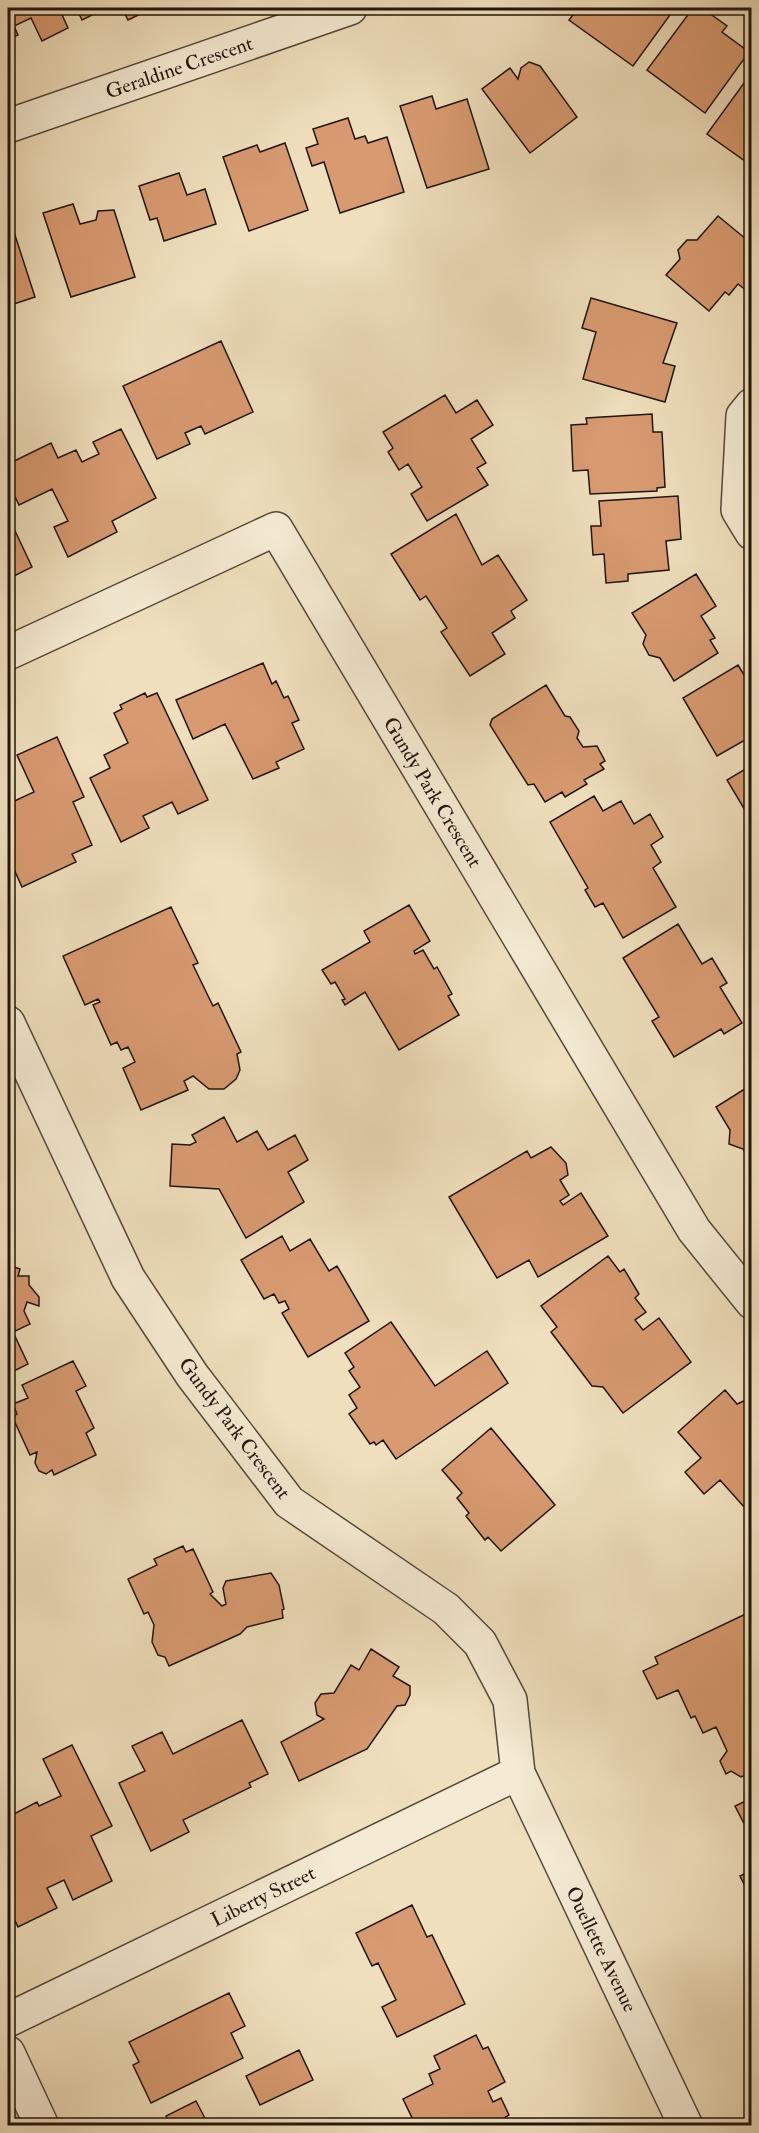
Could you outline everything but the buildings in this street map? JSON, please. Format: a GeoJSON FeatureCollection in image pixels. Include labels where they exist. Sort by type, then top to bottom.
{"type":"FeatureCollection","features":[{"type":"Feature","properties":{"kind":"street","name":"Geraldine Crescent"},"geometry":{"type":"LineString","coordinates":[[8,126],[350,8]]}},
{"type":"Feature","properties":{"kind":"street"},"geometry":{"type":"LineString","coordinates":[[752,405],[743,416],[738,510],[752,533]]}},
{"type":"Feature","properties":{"kind":"street","name":"Gundy Park Crescent"},"geometry":{"type":"LineString","coordinates":[[8,653],[276,529],[694,1230],[752,1302]]}},
{"type":"Feature","properties":{"kind":"street","name":"Gundy Park Crescent"},"geometry":{"type":"LineString","coordinates":[[8,1023],[128,1278],[192,1375],[289,1502],[446,1609],[480,1643],[510,1700],[518,1773]]}},
{"type":"Feature","properties":{"kind":"street","name":"Liberty Street"},"geometry":{"type":"LineString","coordinates":[[8,2020],[518,1773]]}},
{"type":"Feature","properties":{"kind":"street","name":"Ouellette Avenue"},"geometry":{"type":"LineString","coordinates":[[518,1773],[686,2126]]}},
{"type":"Feature","properties":{"kind":"street"},"geometry":{"type":"LineString","coordinates":[[8,2053],[42,2126]]}},
{"type":"Feature","properties":{"kind":"green space"},"geometry":{"type":"Polygon","coordinates":[[[8,2075],[31,2125],[8,2125],[8,2075]]]}}]}
